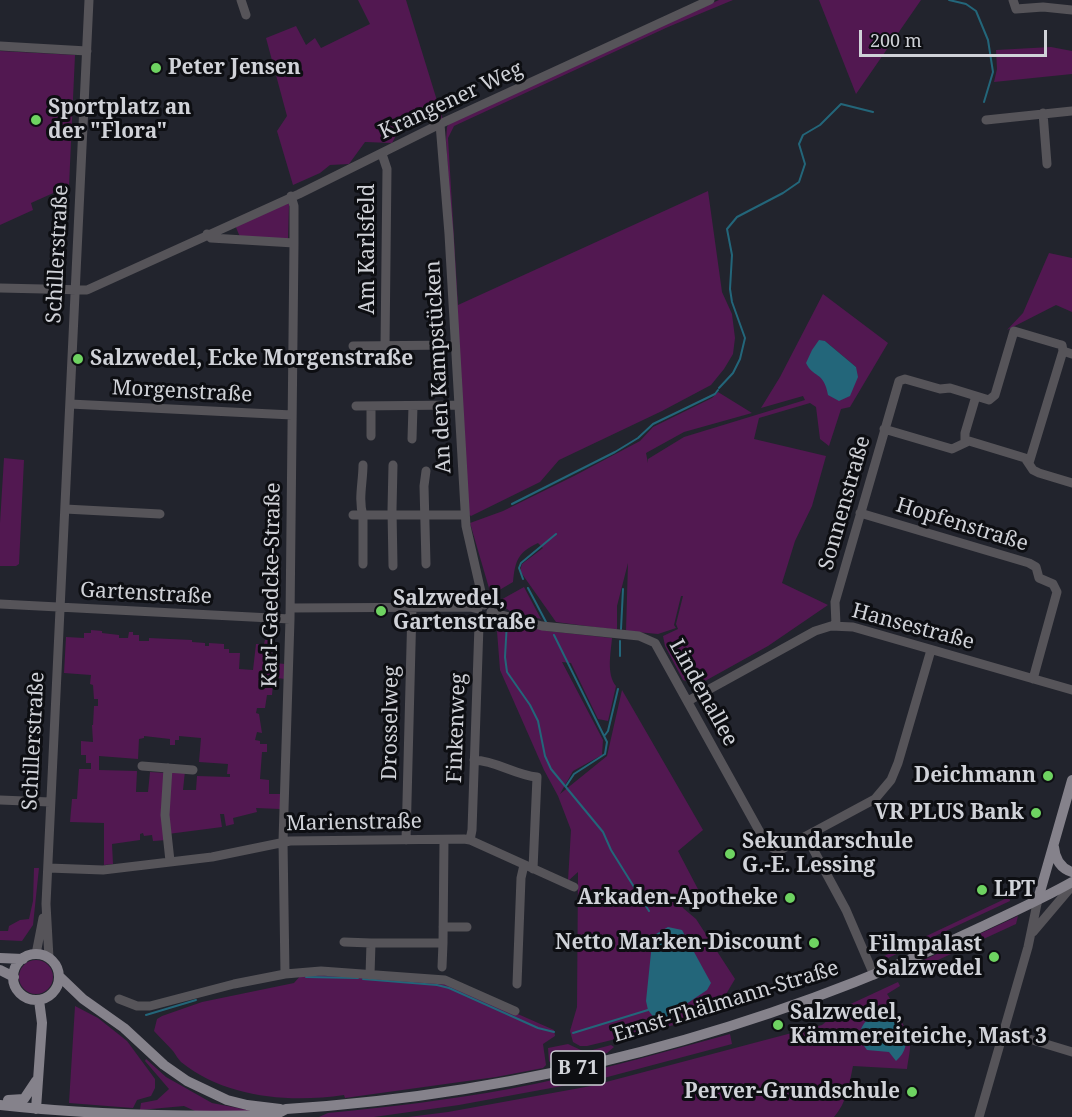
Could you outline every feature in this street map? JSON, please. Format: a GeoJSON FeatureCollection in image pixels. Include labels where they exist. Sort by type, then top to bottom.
{"type":"FeatureCollection","features":[{"type":"Feature","properties":{"kind":"main road"},"geometry":{"type":"LineString","coordinates":[[1038,899],[1072,780]]}},
{"type":"Feature","properties":{"kind":"main road"},"geometry":{"type":"LineString","coordinates":[[1053,844],[1059,864],[1072,872]]}},
{"type":"Feature","properties":{"kind":"main road","name":"B 71"},"geometry":{"type":"LineString","coordinates":[[1038,899],[1072,884]]}},
{"type":"Feature","properties":{"kind":"main road","name":"Ernst-Thälmann-Straße"},"geometry":{"type":"LineString","coordinates":[[0,1105],[36,1113],[152,1114],[178,1117],[275,1115],[286,1109],[356,1104],[452,1092],[579,1067],[681,1040],[797,1004],[944,945],[1038,899]]}},
{"type":"Feature","properties":{"kind":"main road"},"geometry":{"type":"LineString","coordinates":[[0,958],[23,959],[36,954],[49,958]]}},
{"type":"Feature","properties":{"kind":"main road","name":"B 71"},"geometry":{"type":"LineString","coordinates":[[49,958],[57,966],[59,976],[83,999],[124,1028],[172,1071],[195,1086],[237,1103],[286,1109]]}},
{"type":"Feature","properties":{"kind":"main road"},"geometry":{"type":"LineString","coordinates":[[23,959],[16,967],[14,977],[16,987],[22,995],[39,1000],[51,994],[57,986],[59,976]]}},
{"type":"Feature","properties":{"kind":"main road"},"geometry":{"type":"LineString","coordinates":[[0,970],[14,977]]}},
{"type":"Feature","properties":{"kind":"main road","name":"B 71"},"geometry":{"type":"LineString","coordinates":[[51,994],[83,999]]}},
{"type":"Feature","properties":{"kind":"main road"},"geometry":{"type":"LineString","coordinates":[[36,1113],[42,1023],[39,1000]]}},
{"type":"Feature","properties":{"kind":"main road"},"geometry":{"type":"LineString","coordinates":[[0,1100],[24,1099],[39,1079]]}},
{"type":"Feature","properties":{"kind":"main road","name":"Ernst-Thälmann-Straße"},"geometry":{"type":"LineString","coordinates":[[152,1114],[185,1108],[197,1117]]}},
{"type":"Feature","properties":{"kind":"street","name":"Schillerstraße"},"geometry":{"type":"LineString","coordinates":[[49,958],[46,904],[50,802],[89,0]]}},
{"type":"Feature","properties":{"kind":"street"},"geometry":{"type":"LineString","coordinates":[[241,0],[246,15]]}},
{"type":"Feature","properties":{"kind":"street","name":"Krangener Weg"},"geometry":{"type":"LineString","coordinates":[[0,288],[87,290],[710,0]]}},
{"type":"Feature","properties":{"kind":"street"},"geometry":{"type":"LineString","coordinates":[[1013,0],[1016,9],[1050,7],[1072,10]]}},
{"type":"Feature","properties":{"kind":"street"},"geometry":{"type":"LineString","coordinates":[[0,46],[87,51]]}},
{"type":"Feature","properties":{"kind":"street"},"geometry":{"type":"LineString","coordinates":[[986,120],[1072,111]]}},
{"type":"Feature","properties":{"kind":"street"},"geometry":{"type":"LineString","coordinates":[[1043,113],[1047,164]]}},
{"type":"Feature","properties":{"kind":"street","name":"An den Kampstücken"},"geometry":{"type":"LineString","coordinates":[[440,124],[465,515],[484,611]]}},
{"type":"Feature","properties":{"kind":"street","name":"Am Karlsfeld"},"geometry":{"type":"LineString","coordinates":[[382,154],[387,169],[385,346]]}},
{"type":"Feature","properties":{"kind":"street","name":"Karl-Gaedcke-Straße"},"geometry":{"type":"LineString","coordinates":[[285,974],[283,842],[291,608],[294,243],[294,206],[291,196]]}},
{"type":"Feature","properties":{"kind":"street"},"geometry":{"type":"LineString","coordinates":[[207,234],[211,238],[294,243]]}},
{"type":"Feature","properties":{"kind":"street"},"geometry":{"type":"LineString","coordinates":[[964,442],[976,396],[991,399],[997,388],[1014,331],[1062,345],[1067,352],[1029,463]]}},
{"type":"Feature","properties":{"kind":"street"},"geometry":{"type":"LineString","coordinates":[[352,346],[455,345]]}},
{"type":"Feature","properties":{"kind":"street","name":"Sonnenstraße"},"geometry":{"type":"LineString","coordinates":[[836,626],[835,602],[899,381],[905,379],[940,390],[950,388],[976,396]]}},
{"type":"Feature","properties":{"kind":"street","name":"Morgenstraße"},"geometry":{"type":"LineString","coordinates":[[70,404],[292,415]]}},
{"type":"Feature","properties":{"kind":"street"},"geometry":{"type":"LineString","coordinates":[[356,406],[459,405]]}},
{"type":"Feature","properties":{"kind":"street"},"geometry":{"type":"LineString","coordinates":[[371,406],[371,436]]}},
{"type":"Feature","properties":{"kind":"street"},"geometry":{"type":"LineString","coordinates":[[412,439],[413,406]]}},
{"type":"Feature","properties":{"kind":"street"},"geometry":{"type":"LineString","coordinates":[[885,429],[952,448],[969,441],[1025,458],[1033,470],[1072,483]]}},
{"type":"Feature","properties":{"kind":"street"},"geometry":{"type":"LineString","coordinates":[[363,465],[361,510],[363,564]]}},
{"type":"Feature","properties":{"kind":"street"},"geometry":{"type":"LineString","coordinates":[[393,465],[393,566]]}},
{"type":"Feature","properties":{"kind":"street"},"geometry":{"type":"LineString","coordinates":[[426,471],[426,564]]}},
{"type":"Feature","properties":{"kind":"street"},"geometry":{"type":"LineString","coordinates":[[65,509],[160,514]]}},
{"type":"Feature","properties":{"kind":"street","name":"Hopfenstraße"},"geometry":{"type":"LineString","coordinates":[[860,513],[1036,567],[1039,578],[1053,584],[1057,592],[1033,679]]}},
{"type":"Feature","properties":{"kind":"street"},"geometry":{"type":"LineString","coordinates":[[352,515],[465,515]]}},
{"type":"Feature","properties":{"kind":"street","name":"Gartenstraße"},"geometry":{"type":"LineString","coordinates":[[0,604],[290,619]]}},
{"type":"Feature","properties":{"kind":"street","name":"Drosselweg"},"geometry":{"type":"LineString","coordinates":[[406,840],[412,607]]}},
{"type":"Feature","properties":{"kind":"street"},"geometry":{"type":"LineString","coordinates":[[291,608],[470,607],[484,611]]}},
{"type":"Feature","properties":{"kind":"street","name":"Lindenallee"},"geometry":{"type":"LineString","coordinates":[[484,611],[542,626],[649,639],[660,649],[767,845],[775,849],[782,849],[806,836]]}},
{"type":"Feature","properties":{"kind":"street","name":"Finkenweg"},"geometry":{"type":"LineString","coordinates":[[470,840],[479,625],[484,611]]}},
{"type":"Feature","properties":{"kind":"street","name":"Hansestraße"},"geometry":{"type":"LineString","coordinates":[[688,701],[827,626],[853,627],[1072,690]]}},
{"type":"Feature","properties":{"kind":"street"},"geometry":{"type":"LineString","coordinates":[[874,975],[846,910],[806,836],[875,799],[891,780],[931,650]]}},
{"type":"Feature","properties":{"kind":"street"},"geometry":{"type":"LineString","coordinates":[[474,760],[492,762],[520,774],[537,777],[528,867],[521,878],[516,984]]}},
{"type":"Feature","properties":{"kind":"street"},"geometry":{"type":"LineString","coordinates":[[142,766],[193,770]]}},
{"type":"Feature","properties":{"kind":"street"},"geometry":{"type":"LineString","coordinates":[[168,768],[165,815],[170,861]]}},
{"type":"Feature","properties":{"kind":"street"},"geometry":{"type":"LineString","coordinates":[[0,800],[50,802]]}},
{"type":"Feature","properties":{"kind":"street"},"geometry":{"type":"LineString","coordinates":[[442,967],[444,840]]}},
{"type":"Feature","properties":{"kind":"street","name":"Marienstraße"},"geometry":{"type":"LineString","coordinates":[[48,868],[103,870],[213,857],[283,842],[470,840],[574,887]]}},
{"type":"Feature","properties":{"kind":"street"},"geometry":{"type":"LineString","coordinates":[[1031,934],[1072,884]]}},
{"type":"Feature","properties":{"kind":"street"},"geometry":{"type":"LineString","coordinates":[[991,1117],[979,1115],[1031,934],[1038,899]]}},
{"type":"Feature","properties":{"kind":"street","name":"Schillerstraße"},"geometry":{"type":"LineString","coordinates":[[36,954],[46,904]]}},
{"type":"Feature","properties":{"kind":"street"},"geometry":{"type":"LineString","coordinates":[[443,927],[467,927]]}},
{"type":"Feature","properties":{"kind":"street"},"geometry":{"type":"LineString","coordinates":[[344,942],[443,943]]}},
{"type":"Feature","properties":{"kind":"street"},"geometry":{"type":"LineString","coordinates":[[370,975],[371,943]]}},
{"type":"Feature","properties":{"kind":"street"},"geometry":{"type":"LineString","coordinates":[[119,999],[138,1006],[150,1006],[234,984],[321,970],[446,980],[515,1011]]}},
{"type":"Feature","properties":{"kind":"street"},"geometry":{"type":"LineString","coordinates":[[1003,1031],[1072,1052]]}},
{"type":"Feature","properties":{"kind":"shaded area"},"geometry":{"type":"Polygon","coordinates":[[[358,0],[406,0],[443,120],[431,117],[404,121],[392,143],[365,142],[349,164],[330,165],[320,173],[293,185],[277,131],[287,116],[266,38],[296,26],[306,45],[315,38],[321,48],[370,24],[358,0]]]}},
{"type":"Feature","properties":{"kind":"shaded area"},"geometry":{"type":"Polygon","coordinates":[[[719,0],[733,0],[668,27],[454,126],[448,138],[458,305],[708,191],[722,292],[732,314],[735,338],[733,354],[711,385],[559,460],[540,482],[471,516],[468,514],[447,127],[450,122],[719,0]]]}},
{"type":"Feature","properties":{"kind":"shaded area"},"geometry":{"type":"Polygon","coordinates":[[[819,0],[921,0],[856,94],[819,0]]]}},
{"type":"Feature","properties":{"kind":"shaded area"},"geometry":{"type":"Polygon","coordinates":[[[1051,47],[1072,51],[1072,74],[994,82],[997,69],[996,50],[1051,47]]]}},
{"type":"Feature","properties":{"kind":"shaded area","name":"Sportplatz an der \"Flora\""},"geometry":{"type":"Polygon","coordinates":[[[0,51],[75,55],[69,186],[31,203],[33,210],[0,225],[0,51]]]}},
{"type":"Feature","properties":{"kind":"shaded area"},"geometry":{"type":"Polygon","coordinates":[[[284,202],[289,204],[288,240],[240,237],[235,225],[284,202]]]}},
{"type":"Feature","properties":{"kind":"shaded area"},"geometry":{"type":"Polygon","coordinates":[[[1049,253],[1072,258],[1072,312],[1056,305],[1007,330],[1023,313],[1049,253]]]}},
{"type":"Feature","properties":{"kind":"shaded area"},"geometry":{"type":"Polygon","coordinates":[[[823,294],[888,343],[850,407],[841,409],[829,446],[820,439],[816,407],[810,403],[759,418],[754,439],[826,456],[812,506],[795,541],[782,583],[828,605],[768,646],[696,686],[691,686],[689,682],[683,680],[665,646],[663,636],[678,629],[676,624],[683,596],[681,596],[674,625],[676,628],[658,634],[626,631],[628,563],[617,606],[617,630],[556,622],[520,571],[522,564],[543,548],[538,543],[526,550],[519,558],[513,582],[491,595],[470,523],[503,511],[574,476],[640,441],[653,427],[712,398],[718,392],[752,413],[684,432],[646,453],[648,463],[648,459],[684,437],[805,400],[803,396],[761,408],[780,377],[823,294]],[[825,341],[819,374],[826,382],[856,367],[825,341]]]}},
{"type":"Feature","properties":{"kind":"shaded area"},"geometry":{"type":"Polygon","coordinates":[[[4,458],[24,460],[19,564],[16,566],[0,566],[4,458]]]}},
{"type":"Feature","properties":{"kind":"shaded area"},"geometry":{"type":"Polygon","coordinates":[[[524,587],[541,619],[510,611],[497,602],[524,587]]]}},
{"type":"Feature","properties":{"kind":"shaded area"},"geometry":{"type":"Polygon","coordinates":[[[496,618],[547,631],[612,638],[610,669],[616,686],[608,721],[598,719],[571,663],[562,662],[603,740],[602,755],[573,771],[560,794],[607,756],[622,690],[703,830],[678,851],[700,893],[679,901],[683,908],[696,919],[735,979],[716,1011],[674,1025],[587,1046],[580,1046],[573,1042],[570,1031],[577,1007],[578,872],[568,881],[571,830],[558,796],[544,770],[500,670],[496,618]]]}},
{"type":"Feature","properties":{"kind":"shaded area"},"geometry":{"type":"Polygon","coordinates":[[[91,630],[102,631],[102,633],[119,635],[119,638],[128,638],[129,632],[133,632],[133,635],[139,635],[139,641],[149,641],[149,638],[192,640],[192,642],[205,643],[205,646],[209,646],[209,643],[224,644],[224,649],[229,649],[229,653],[240,653],[239,669],[253,670],[256,644],[264,644],[265,640],[273,640],[271,659],[274,659],[275,663],[285,664],[285,679],[270,677],[270,683],[273,683],[272,695],[267,695],[265,708],[257,708],[256,713],[259,714],[262,733],[257,732],[255,740],[260,741],[260,744],[267,744],[267,752],[262,752],[260,779],[269,780],[269,794],[281,794],[280,809],[256,808],[257,812],[233,818],[234,824],[226,826],[224,814],[220,814],[222,827],[168,834],[167,840],[153,841],[152,835],[144,836],[143,833],[140,834],[140,840],[112,844],[113,864],[104,865],[104,823],[70,822],[72,799],[77,799],[79,769],[91,769],[91,763],[86,763],[86,755],[81,755],[81,741],[93,742],[94,706],[98,706],[98,699],[94,699],[93,685],[90,684],[91,675],[64,673],[66,637],[84,638],[84,633],[91,633],[91,630]],[[144,736],[139,739],[138,759],[99,756],[99,770],[137,771],[136,792],[148,792],[150,772],[185,771],[183,790],[196,790],[197,776],[230,777],[230,774],[227,774],[228,764],[199,762],[201,738],[179,736],[179,740],[175,740],[175,745],[170,745],[170,739],[144,736]]]}},
{"type":"Feature","properties":{"kind":"shaded area"},"geometry":{"type":"Polygon","coordinates":[[[34,868],[39,868],[33,925],[22,941],[0,940],[0,931],[8,931],[9,926],[20,920],[29,919],[33,901],[34,868]]]}},
{"type":"Feature","properties":{"kind":"shaded area"},"geometry":{"type":"Polygon","coordinates":[[[1009,897],[1010,901],[888,958],[884,956],[1009,897]]]}},
{"type":"Feature","properties":{"kind":"shaded area"},"geometry":{"type":"Polygon","coordinates":[[[1018,916],[1016,924],[899,978],[896,973],[1018,916]]]}},
{"type":"Feature","properties":{"kind":"shaded area"},"geometry":{"type":"Polygon","coordinates":[[[36,960],[48,965],[53,977],[48,989],[36,994],[24,989],[19,977],[24,965],[36,960]]]}},
{"type":"Feature","properties":{"kind":"shaded area"},"geometry":{"type":"Polygon","coordinates":[[[302,974],[443,981],[554,1030],[555,1036],[543,1044],[546,1065],[543,1068],[496,1077],[345,1098],[344,1095],[280,1098],[238,1090],[199,1074],[181,1062],[154,1031],[157,1019],[162,1016],[202,1002],[294,983],[302,974]]]}},
{"type":"Feature","properties":{"kind":"shaded area"},"geometry":{"type":"Polygon","coordinates":[[[898,982],[900,986],[887,994],[910,1040],[907,1069],[853,1066],[845,1099],[834,1117],[408,1117],[591,1086],[822,1025],[842,1008],[898,982]]]}},
{"type":"Feature","properties":{"kind":"shaded area"},"geometry":{"type":"Polygon","coordinates":[[[75,1006],[98,1018],[127,1041],[155,1079],[155,1088],[151,1096],[137,1100],[133,1108],[69,1103],[75,1006]]]}},
{"type":"Feature","properties":{"kind":"shaded area"},"geometry":{"type":"Polygon","coordinates":[[[730,1034],[732,1044],[600,1079],[459,1105],[374,1117],[319,1117],[328,1113],[441,1100],[537,1083],[620,1064],[730,1034]]]}},
{"type":"Feature","properties":{"kind":"shaded area"},"geometry":{"type":"Polygon","coordinates":[[[568,1044],[585,1052],[611,1045],[614,1047],[607,1053],[553,1066],[549,1061],[548,1048],[568,1044]]]}},
{"type":"Feature","properties":{"kind":"shaded area"},"geometry":{"type":"Polygon","coordinates":[[[146,1059],[166,1077],[212,1103],[253,1111],[195,1111],[184,1106],[140,1110],[141,1103],[157,1100],[169,1089],[145,1061],[146,1059]]]}},
{"type":"Feature","properties":{"kind":"water"},"geometry":{"type":"Polygon","coordinates":[[[819,340],[825,341],[856,367],[858,377],[850,396],[839,401],[828,395],[824,382],[806,363],[819,340]]]}},
{"type":"Feature","properties":{"kind":"water"},"geometry":{"type":"Polygon","coordinates":[[[668,927],[682,930],[711,983],[707,990],[667,1017],[655,1019],[648,1010],[646,1001],[652,943],[656,934],[668,927]]]}},
{"type":"Feature","properties":{"kind":"water"},"geometry":{"type":"Polygon","coordinates":[[[877,1015],[893,1020],[904,1032],[905,1046],[896,1061],[889,1052],[867,1050],[859,1039],[864,1024],[869,1018],[877,1015]]]}},
{"type":"Feature","properties":{"kind":"waterway"},"geometry":{"type":"LineString","coordinates":[[949,0],[966,4],[976,11],[988,40],[993,72],[984,102]]}},
{"type":"Feature","properties":{"kind":"waterway"},"geometry":{"type":"LineString","coordinates":[[719,388],[733,373],[740,359],[745,338],[732,302],[730,289],[732,255],[727,229],[737,217],[799,182],[805,164],[799,144],[803,135],[820,125],[841,104],[873,112]]}},
{"type":"Feature","properties":{"kind":"waterway"},"geometry":{"type":"LineString","coordinates":[[512,504],[615,452],[638,438],[653,424],[715,394],[718,390]]}},
{"type":"Feature","properties":{"kind":"waterway"},"geometry":{"type":"LineString","coordinates":[[523,579],[519,568],[521,563],[556,534]]}},
{"type":"Feature","properties":{"kind":"waterway"},"geometry":{"type":"LineString","coordinates":[[528,588],[546,622]]}},
{"type":"Feature","properties":{"kind":"waterway"},"geometry":{"type":"LineString","coordinates":[[621,629],[623,589]]}},
{"type":"Feature","properties":{"kind":"waterway"},"geometry":{"type":"LineString","coordinates":[[507,622],[505,657],[507,672],[538,721],[545,756],[551,769],[603,832],[611,850],[649,911]]}},
{"type":"Feature","properties":{"kind":"waterway"},"geometry":{"type":"LineString","coordinates":[[554,635],[607,742],[605,754],[574,774],[566,786]]}},
{"type":"Feature","properties":{"kind":"waterway"},"geometry":{"type":"LineString","coordinates":[[620,641],[620,656]]}},
{"type":"Feature","properties":{"kind":"waterway"},"geometry":{"type":"LineString","coordinates":[[605,735],[618,689]]}},
{"type":"Feature","properties":{"kind":"waterway"},"geometry":{"type":"LineString","coordinates":[[306,977],[358,978]]}},
{"type":"Feature","properties":{"kind":"waterway"},"geometry":{"type":"LineString","coordinates":[[363,979],[449,988],[538,1028],[554,1032]]}},
{"type":"Feature","properties":{"kind":"waterway"},"geometry":{"type":"LineString","coordinates":[[146,1015],[196,1000]]}},
{"type":"Feature","properties":{"kind":"waterway"},"geometry":{"type":"LineString","coordinates":[[573,1033],[648,1010]]}},
{"type":"Feature","properties":{"kind":"place","name":"Peter Jensen"},"geometry":{"type":"Point","coordinates":[156,68]}},
{"type":"Feature","properties":{"kind":"place","name":"Sportplatz an der \"Flora\""},"geometry":{"type":"Point","coordinates":[36,120]}},
{"type":"Feature","properties":{"kind":"place","name":"Salzwedel, Ecke Morgenstraße"},"geometry":{"type":"Point","coordinates":[78,359]}},
{"type":"Feature","properties":{"kind":"place","name":"Salzwedel, Gartenstraße"},"geometry":{"type":"Point","coordinates":[381,611]}},
{"type":"Feature","properties":{"kind":"place","name":"Deichmann"},"geometry":{"type":"Point","coordinates":[1048,776]}},
{"type":"Feature","properties":{"kind":"place","name":"VR PLUS Bank"},"geometry":{"type":"Point","coordinates":[1036,813]}},
{"type":"Feature","properties":{"kind":"place","name":"Sekundarschule G.-E. Lessing"},"geometry":{"type":"Point","coordinates":[730,854]}},
{"type":"Feature","properties":{"kind":"place","name":"LPT"},"geometry":{"type":"Point","coordinates":[982,890]}},
{"type":"Feature","properties":{"kind":"place","name":"Arkaden-Apotheke"},"geometry":{"type":"Point","coordinates":[790,898]}},
{"type":"Feature","properties":{"kind":"place","name":"Netto Marken-Discount"},"geometry":{"type":"Point","coordinates":[814,943]}},
{"type":"Feature","properties":{"kind":"place","name":"Filmpalast Salzwedel"},"geometry":{"type":"Point","coordinates":[994,957]}},
{"type":"Feature","properties":{"kind":"place","name":"Salzwedel, Kämmereiteiche, Mast 3"},"geometry":{"type":"Point","coordinates":[778,1025]}},
{"type":"Feature","properties":{"kind":"place","name":"Perver-Grundschule"},"geometry":{"type":"Point","coordinates":[912,1092]}}]}
